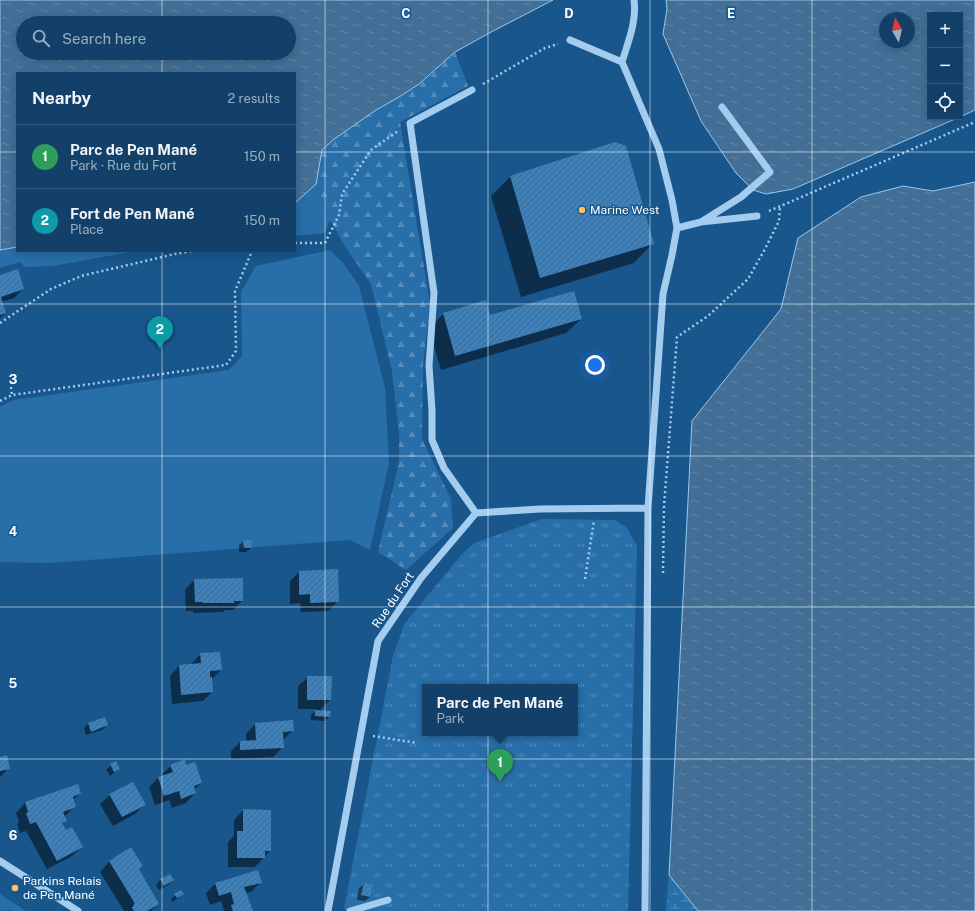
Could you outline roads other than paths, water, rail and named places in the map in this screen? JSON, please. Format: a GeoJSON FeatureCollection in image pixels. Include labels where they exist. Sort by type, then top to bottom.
{"type":"FeatureCollection","features":[{"type":"Feature","properties":{"kind":"street"},"geometry":{"type":"LineString","coordinates":[[622,62],[632,32],[635,7],[634,0]]}},
{"type":"Feature","properties":{"kind":"street"},"geometry":{"type":"LineString","coordinates":[[570,40],[605,53],[622,62],[659,149],[672,200],[677,228],[663,294],[648,508],[645,911]]}},
{"type":"Feature","properties":{"kind":"street"},"geometry":{"type":"LineString","coordinates":[[472,90],[410,123],[434,293],[428,366],[432,410],[432,440],[444,468],[476,513],[540,509],[648,508]]}},
{"type":"Feature","properties":{"kind":"street"},"geometry":{"type":"LineString","coordinates":[[701,222],[741,197],[770,172],[722,107]]}},
{"type":"Feature","properties":{"kind":"street"},"geometry":{"type":"LineString","coordinates":[[677,228],[701,222],[757,216]]}},
{"type":"Feature","properties":{"kind":"street","name":"Rue du Fort"},"geometry":{"type":"LineString","coordinates":[[328,911],[378,641],[421,578],[476,513]]}},
{"type":"Feature","properties":{"kind":"street"},"geometry":{"type":"LineString","coordinates":[[0,861],[78,911]]}},
{"type":"Feature","properties":{"kind":"street"},"geometry":{"type":"LineString","coordinates":[[350,911],[388,900]]}},
{"type":"Feature","properties":{"kind":"water"},"geometry":{"type":"Polygon","coordinates":[[[0,0],[553,0],[455,52],[419,84],[376,110],[333,140],[322,150],[316,184],[296,202],[296,72],[16,72],[16,247],[0,250],[0,0]]]}},
{"type":"Feature","properties":{"kind":"water"},"geometry":{"type":"Polygon","coordinates":[[[666,0],[975,0],[975,110],[963,116],[963,12],[927,12],[927,120],[953,120],[793,189],[766,194],[753,190],[736,173],[701,121],[663,34],[667,9],[666,0]]]}},
{"type":"Feature","properties":{"kind":"water"},"geometry":{"type":"Polygon","coordinates":[[[975,182],[975,911],[698,911],[669,875],[692,421],[781,309],[798,238],[861,197],[903,186],[933,191],[975,182]]]}},
{"type":"Feature","properties":{"kind":"place","name":"Marine West"},"geometry":{"type":"Point","coordinates":[582,210]}},
{"type":"Feature","properties":{"kind":"place","name":"Fort de Pen Mané"},"geometry":{"type":"Point","coordinates":[160,349]}},
{"type":"Feature","properties":{"kind":"place","name":"Parc de Pen Mané"},"geometry":{"type":"Point","coordinates":[500,782]}},
{"type":"Feature","properties":{"kind":"place","name":"Parkins Relais de Pen Mané"},"geometry":{"type":"Point","coordinates":[15,888]}}]}
